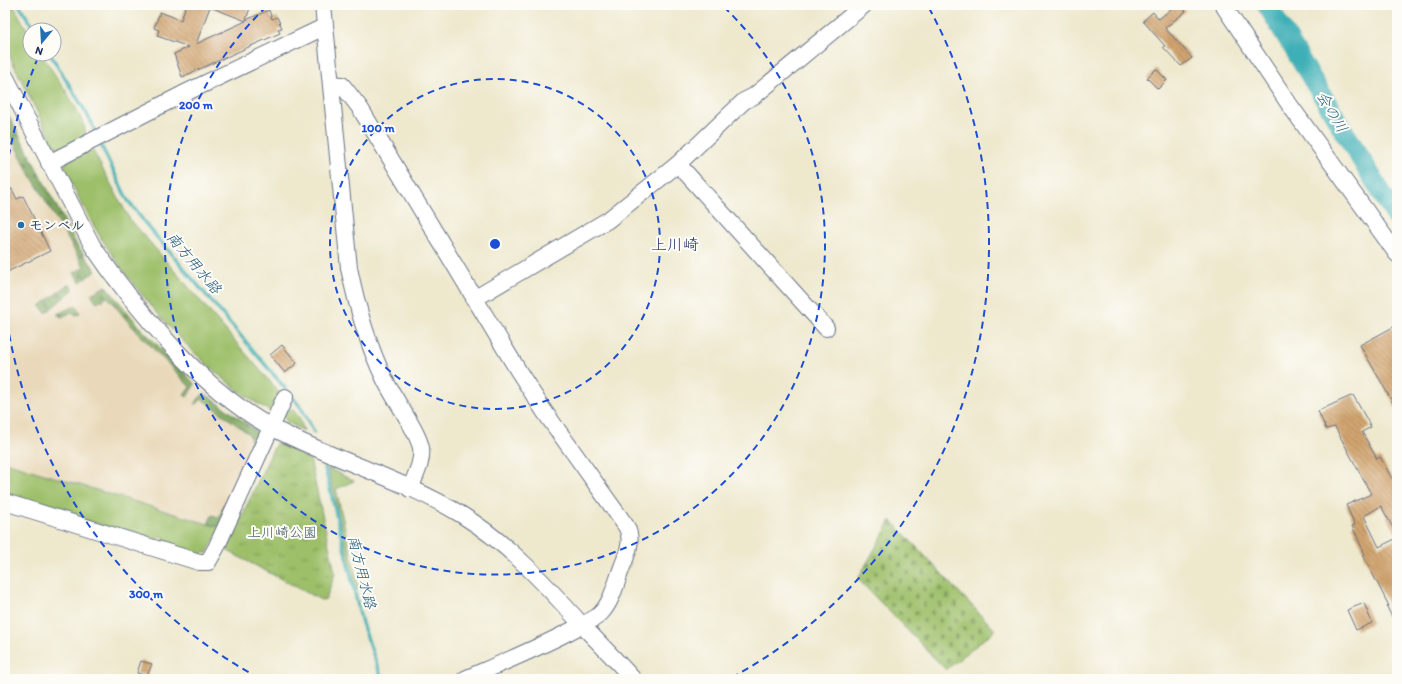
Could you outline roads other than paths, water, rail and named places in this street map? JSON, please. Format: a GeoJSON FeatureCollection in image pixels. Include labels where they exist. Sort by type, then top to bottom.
{"type":"FeatureCollection","features":[{"type":"Feature","properties":{"kind":"street"},"geometry":{"type":"LineString","coordinates":[[323,5],[347,253],[357,304],[368,342],[384,378],[416,434],[420,447],[420,460],[410,489]]}},
{"type":"Feature","properties":{"kind":"street"},"geometry":{"type":"LineString","coordinates":[[474,299],[608,220],[678,164],[744,101],[754,96],[864,5]]}},
{"type":"Feature","properties":{"kind":"street"},"geometry":{"type":"LineString","coordinates":[[1224,5],[1289,104],[1397,254]]}},
{"type":"Feature","properties":{"kind":"street"},"geometry":{"type":"LineString","coordinates":[[49,164],[183,94],[324,27]]}},
{"type":"Feature","properties":{"kind":"street"},"geometry":{"type":"LineString","coordinates":[[5,76],[49,164],[92,245],[106,267],[154,325],[208,381],[228,398],[272,427],[410,489],[462,515],[499,541],[538,578],[633,679]]}},
{"type":"Feature","properties":{"kind":"street"},"geometry":{"type":"LineString","coordinates":[[331,84],[342,85],[360,108],[474,299],[544,411],[628,530],[630,541],[628,548],[610,598],[600,614],[553,640],[465,679]]}},
{"type":"Feature","properties":{"kind":"street"},"geometry":{"type":"LineString","coordinates":[[678,164],[826,328]]}},
{"type":"Feature","properties":{"kind":"street"},"geometry":{"type":"LineString","coordinates":[[5,502],[199,562],[208,562],[216,548],[286,397]]}},
{"type":"Feature","properties":{"kind":"waterway","name":"南方用水路"},"geometry":{"type":"LineString","coordinates":[[19,5],[30,22]]}},
{"type":"Feature","properties":{"kind":"waterway","name":"会の川"},"geometry":{"type":"LineString","coordinates":[[1267,5],[1397,218]]}},
{"type":"Feature","properties":{"kind":"waterway","name":"南方用水路"},"geometry":{"type":"LineString","coordinates":[[55,62],[87,114],[95,131]]}},
{"type":"Feature","properties":{"kind":"waterway","name":"南方用水路"},"geometry":{"type":"LineString","coordinates":[[100,143],[127,199],[145,223],[285,388]]}},
{"type":"Feature","properties":{"kind":"waterway","name":"南方用水路"},"geometry":{"type":"LineString","coordinates":[[291,395],[302,409],[314,432]]}},
{"type":"Feature","properties":{"kind":"waterway","name":"南方用水路"},"geometry":{"type":"LineString","coordinates":[[325,468],[362,623],[382,679]]}},
{"type":"Feature","properties":{"kind":"place","name":"モンベル"},"geometry":{"type":"Point","coordinates":[21,225]}},
{"type":"Feature","properties":{"kind":"district","name":"上川崎"},"geometry":{"type":"Point","coordinates":[675,244]}},
{"type":"Feature","properties":{"kind":"park label","name":"上川崎公園"},"geometry":{"type":"Point","coordinates":[282,532]}}]}
